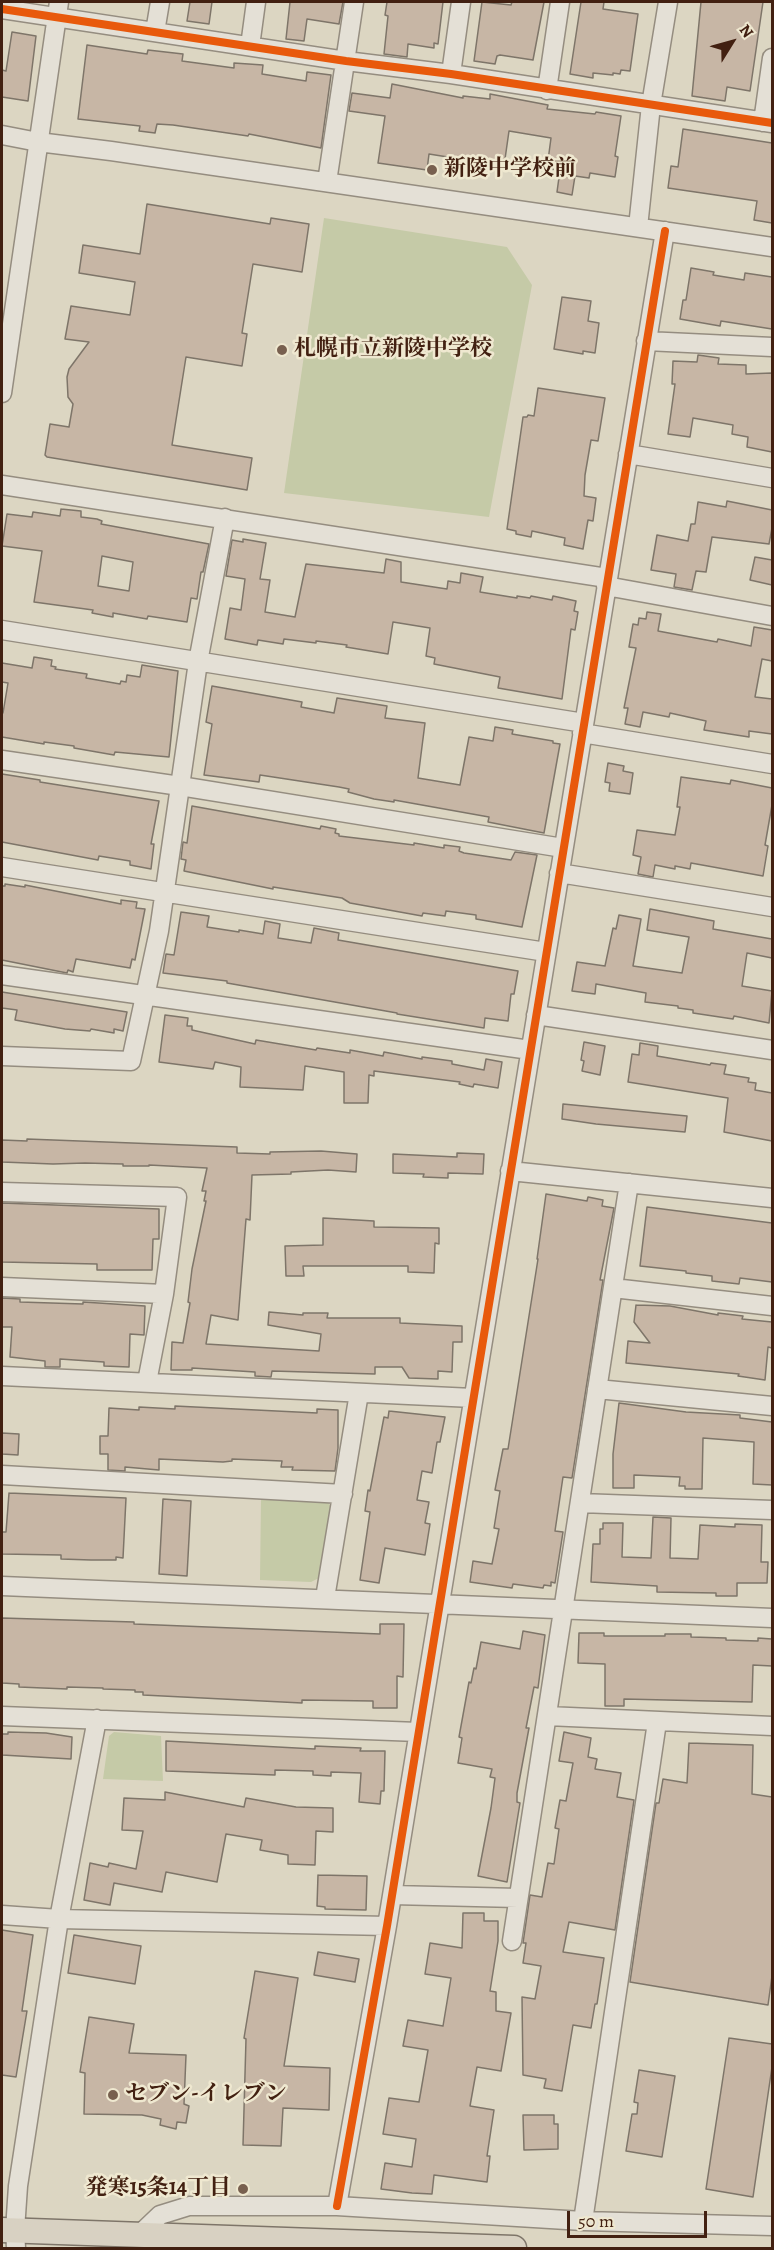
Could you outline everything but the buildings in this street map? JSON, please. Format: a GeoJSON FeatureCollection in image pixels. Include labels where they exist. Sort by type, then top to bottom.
{"type":"FeatureCollection","features":[{"type":"Feature","properties":{"kind":"main road"},"geometry":{"type":"LineString","coordinates":[[11,2236],[139,2235],[514,2248]]}},
{"type":"Feature","properties":{"kind":"street"},"geometry":{"type":"LineString","coordinates":[[156,32],[160,2]]}},
{"type":"Feature","properties":{"kind":"street"},"geometry":{"type":"LineString","coordinates":[[250,46],[256,2]]}},
{"type":"Feature","properties":{"kind":"street"},"geometry":{"type":"LineString","coordinates":[[327,182],[354,2]]}},
{"type":"Feature","properties":{"kind":"street"},"geometry":{"type":"LineString","coordinates":[[451,74],[461,2]]}},
{"type":"Feature","properties":{"kind":"street"},"geometry":{"type":"LineString","coordinates":[[547,90],[560,2]]}},
{"type":"Feature","properties":{"kind":"street"},"geometry":{"type":"LineString","coordinates":[[638,227],[651,105],[668,2]]}},
{"type":"Feature","properties":{"kind":"street"},"geometry":{"type":"LineString","coordinates":[[2,9],[58,10],[156,32],[768,122],[772,58]]}},
{"type":"Feature","properties":{"kind":"street"},"geometry":{"type":"LineString","coordinates":[[2,393],[58,10]]}},
{"type":"Feature","properties":{"kind":"street"},"geometry":{"type":"LineString","coordinates":[[2,135],[772,247]]}},
{"type":"Feature","properties":{"kind":"street"},"geometry":{"type":"LineString","coordinates":[[337,2206],[387,1926],[664,231]]}},
{"type":"Feature","properties":{"kind":"street"},"geometry":{"type":"LineString","coordinates":[[646,341],[772,347]]}},
{"type":"Feature","properties":{"kind":"street"},"geometry":{"type":"LineString","coordinates":[[628,454],[772,478]]}},
{"type":"Feature","properties":{"kind":"street"},"geometry":{"type":"LineString","coordinates":[[2,485],[225,518],[607,582],[772,616]]}},
{"type":"Feature","properties":{"kind":"street"},"geometry":{"type":"LineString","coordinates":[[2,1056],[131,1061],[146,997],[165,892],[198,662],[225,518]]}},
{"type":"Feature","properties":{"kind":"street"},"geometry":{"type":"LineString","coordinates":[[2,630],[583,728],[772,764]]}},
{"type":"Feature","properties":{"kind":"street"},"geometry":{"type":"LineString","coordinates":[[2,760],[180,786],[563,848]]}},
{"type":"Feature","properties":{"kind":"street"},"geometry":{"type":"LineString","coordinates":[[2,867],[546,952]]}},
{"type":"Feature","properties":{"kind":"street"},"geometry":{"type":"LineString","coordinates":[[559,873],[772,907]]}},
{"type":"Feature","properties":{"kind":"street"},"geometry":{"type":"LineString","coordinates":[[2,975],[530,1050]]}},
{"type":"Feature","properties":{"kind":"street"},"geometry":{"type":"LineString","coordinates":[[536,1015],[772,1050]]}},
{"type":"Feature","properties":{"kind":"street"},"geometry":{"type":"LineString","coordinates":[[510,1171],[772,1198]]}},
{"type":"Feature","properties":{"kind":"street"},"geometry":{"type":"LineString","coordinates":[[512,1941],[629,1183]]}},
{"type":"Feature","properties":{"kind":"street"},"geometry":{"type":"LineString","coordinates":[[2,1192],[177,1197],[164,1294],[147,1382]]}},
{"type":"Feature","properties":{"kind":"street"},"geometry":{"type":"LineString","coordinates":[[2,1287],[164,1294]]}},
{"type":"Feature","properties":{"kind":"street"},"geometry":{"type":"LineString","coordinates":[[613,1288],[772,1306]]}},
{"type":"Feature","properties":{"kind":"street"},"geometry":{"type":"LineString","coordinates":[[2,1376],[473,1398]]}},
{"type":"Feature","properties":{"kind":"street"},"geometry":{"type":"LineString","coordinates":[[597,1389],[772,1406]]}},
{"type":"Feature","properties":{"kind":"street"},"geometry":{"type":"LineString","coordinates":[[325,1598],[359,1393]]}},
{"type":"Feature","properties":{"kind":"street"},"geometry":{"type":"LineString","coordinates":[[2,1475],[342,1494]]}},
{"type":"Feature","properties":{"kind":"street"},"geometry":{"type":"LineString","coordinates":[[580,1503],[772,1510]]}},
{"type":"Feature","properties":{"kind":"street"},"geometry":{"type":"LineString","coordinates":[[2,1586],[772,1618]]}},
{"type":"Feature","properties":{"kind":"street"},"geometry":{"type":"LineString","coordinates":[[2,1716],[418,1732]]}},
{"type":"Feature","properties":{"kind":"street"},"geometry":{"type":"LineString","coordinates":[[547,1716],[772,1726]]}},
{"type":"Feature","properties":{"kind":"street"},"geometry":{"type":"LineString","coordinates":[[11,2236],[58,1919],[97,1719]]}},
{"type":"Feature","properties":{"kind":"street"},"geometry":{"type":"LineString","coordinates":[[583,2221],[657,1722]]}},
{"type":"Feature","properties":{"kind":"street"},"geometry":{"type":"LineString","coordinates":[[392,1895],[518,1898]]}},
{"type":"Feature","properties":{"kind":"street"},"geometry":{"type":"LineString","coordinates":[[2,1915],[58,1919],[387,1926]]}},
{"type":"Feature","properties":{"kind":"street"},"geometry":{"type":"LineString","coordinates":[[139,2235],[160,2215],[189,2206],[337,2206],[583,2221],[772,2226]]}},
{"type":"Feature","properties":{"kind":"green space"},"geometry":{"type":"Polygon","coordinates":[[[324,218],[507,247],[532,285],[489,517],[284,493],[324,218]]]}},
{"type":"Feature","properties":{"kind":"green space"},"geometry":{"type":"Polygon","coordinates":[[[326,1499],[331,1507],[321,1577],[311,1582],[260,1580],[261,1500],[326,1499]]]}},
{"type":"Feature","properties":{"kind":"green space"},"geometry":{"type":"Polygon","coordinates":[[[114,1732],[161,1736],[163,1781],[103,1779],[109,1736],[114,1732]]]}},
{"type":"Feature","properties":{"kind":"cycle path"},"geometry":{"type":"LineString","coordinates":[[2,9],[772,123]]}},
{"type":"Feature","properties":{"kind":"cycle path"},"geometry":{"type":"LineString","coordinates":[[337,2206],[387,1926],[665,231]]}},
{"type":"Feature","properties":{"kind":"place","name":"新陵中学校前"},"geometry":{"type":"Point","coordinates":[432,170]}},
{"type":"Feature","properties":{"kind":"place","name":"札幌市立新陵中学校"},"geometry":{"type":"Point","coordinates":[282,350]}},
{"type":"Feature","properties":{"kind":"place","name":"セブン-イレブン"},"geometry":{"type":"Point","coordinates":[113,2095]}},
{"type":"Feature","properties":{"kind":"place","name":"発寒15条14丁目"},"geometry":{"type":"Point","coordinates":[243,2189]}}]}
